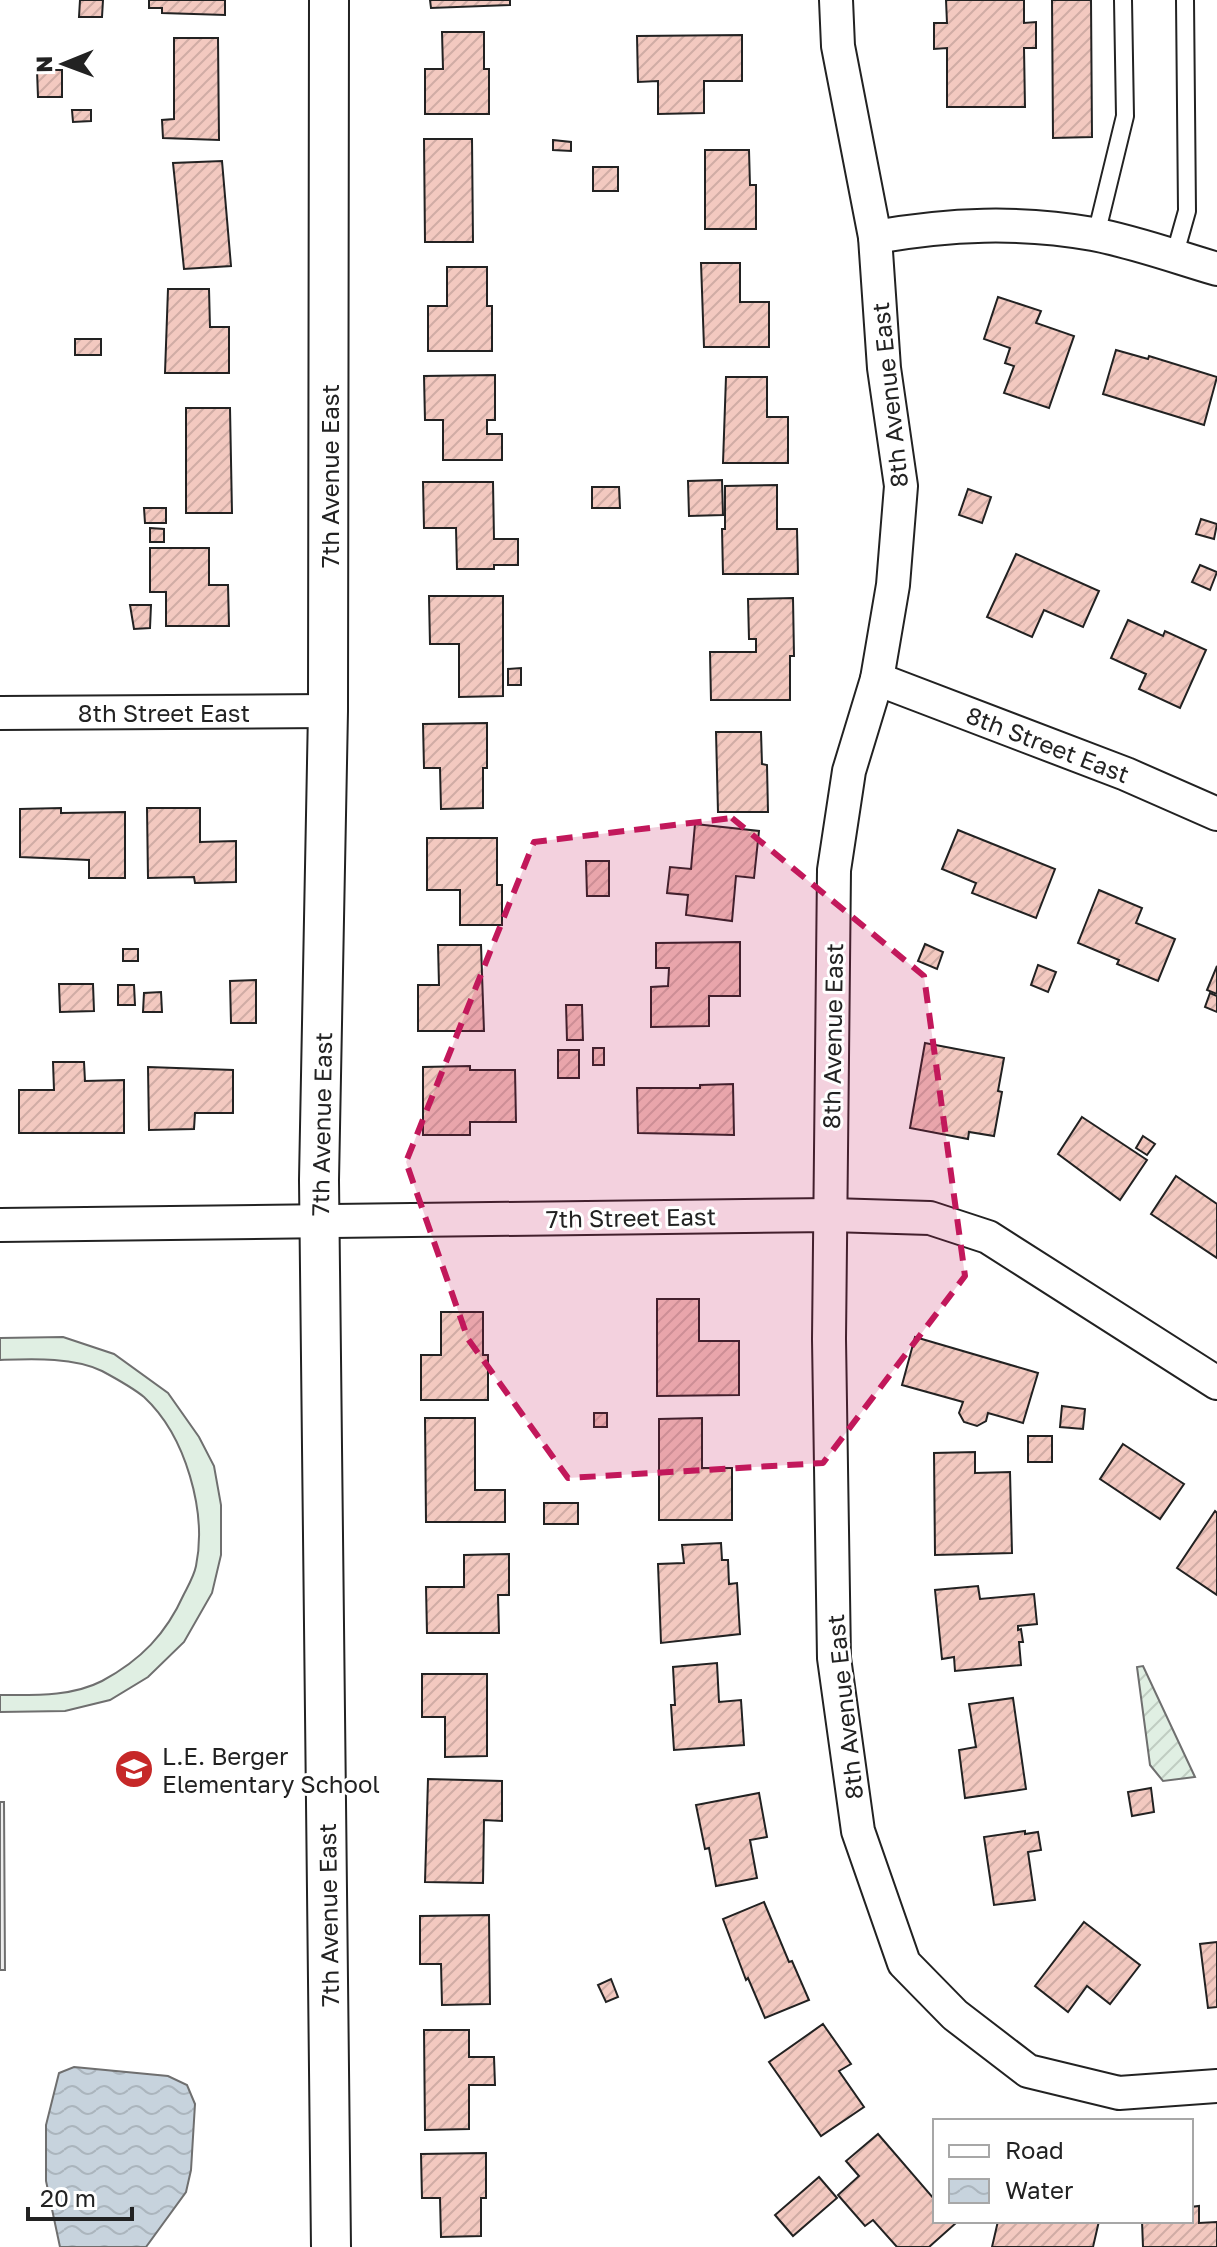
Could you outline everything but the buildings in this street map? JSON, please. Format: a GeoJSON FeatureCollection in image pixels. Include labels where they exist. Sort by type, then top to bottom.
{"type":"FeatureCollection","features":[{"type":"Feature","properties":{"kind":"street","name":"7th Avenue East"},"geometry":{"type":"LineString","coordinates":[[329,0],[328,711],[320,1220],[331,2247]]}},
{"type":"Feature","properties":{"kind":"street","name":"8th Avenue East"},"geometry":{"type":"LineString","coordinates":[[836,0],[838,46],[875,237],[884,368],[901,486],[893,585],[877,679],[849,771],[834,870],[829,1339],[834,1658],[858,1831],[904,1963],[955,2015],[1028,2071],[1119,2093],[1217,2086]]}},
{"type":"Feature","properties":{"kind":"street"},"geometry":{"type":"LineString","coordinates":[[875,237],[971,224],[1033,226],[1096,235],[1217,269]]}},
{"type":"Feature","properties":{"kind":"street","name":"8th Street East"},"geometry":{"type":"LineString","coordinates":[[877,679],[1126,774],[1217,814]]}},
{"type":"Feature","properties":{"kind":"street","name":"8th Street East"},"geometry":{"type":"LineString","coordinates":[[0,713],[328,711]]}},
{"type":"Feature","properties":{"kind":"street","name":"7th Street East"},"geometry":{"type":"LineString","coordinates":[[0,1225],[831,1215],[930,1218],[988,1237],[1217,1383]]}},
{"type":"Feature","properties":{"kind":"lane"},"geometry":{"type":"LineString","coordinates":[[1096,235],[1125,116],[1123,0]]}},
{"type":"Feature","properties":{"kind":"lane"},"geometry":{"type":"LineString","coordinates":[[1174,257],[1187,211],[1185,0]]}},
{"type":"Feature","properties":{"kind":"highlighted area"},"geometry":{"type":"Polygon","coordinates":[[[732,818],[924,976],[965,1276],[823,1463],[568,1478],[468,1339],[406,1162],[534,842],[732,818]]]}},
{"type":"Feature","properties":{"kind":"green space"},"geometry":{"type":"Polygon","coordinates":[[[63,1337],[114,1354],[168,1393],[199,1437],[214,1466],[221,1505],[221,1555],[212,1593],[184,1642],[148,1677],[110,1700],[65,1711],[0,1712],[0,1695],[78,1690],[102,1681],[129,1664],[151,1645],[169,1622],[196,1566],[198,1522],[190,1476],[171,1432],[144,1397],[91,1366],[52,1360],[0,1360],[0,1338],[63,1337]]]}},
{"type":"Feature","properties":{"kind":"green space"},"geometry":{"type":"Polygon","coordinates":[[[1143,1666],[1195,1777],[1163,1781],[1150,1765],[1137,1667],[1143,1666]]]}},
{"type":"Feature","properties":{"kind":"shaded area"},"geometry":{"type":"Polygon","coordinates":[[[0,1802],[4,1802],[5,1970],[0,1970],[0,1802]]]}},
{"type":"Feature","properties":{"kind":"water"},"geometry":{"type":"Polygon","coordinates":[[[74,2067],[168,2076],[187,2085],[195,2104],[191,2170],[186,2192],[146,2247],[60,2247],[46,2181],[46,2125],[59,2073],[74,2067]]]}},
{"type":"Feature","properties":{"kind":"place","name":"L.E. Berger Elementary School"},"geometry":{"type":"Point","coordinates":[134,1769]}}]}
